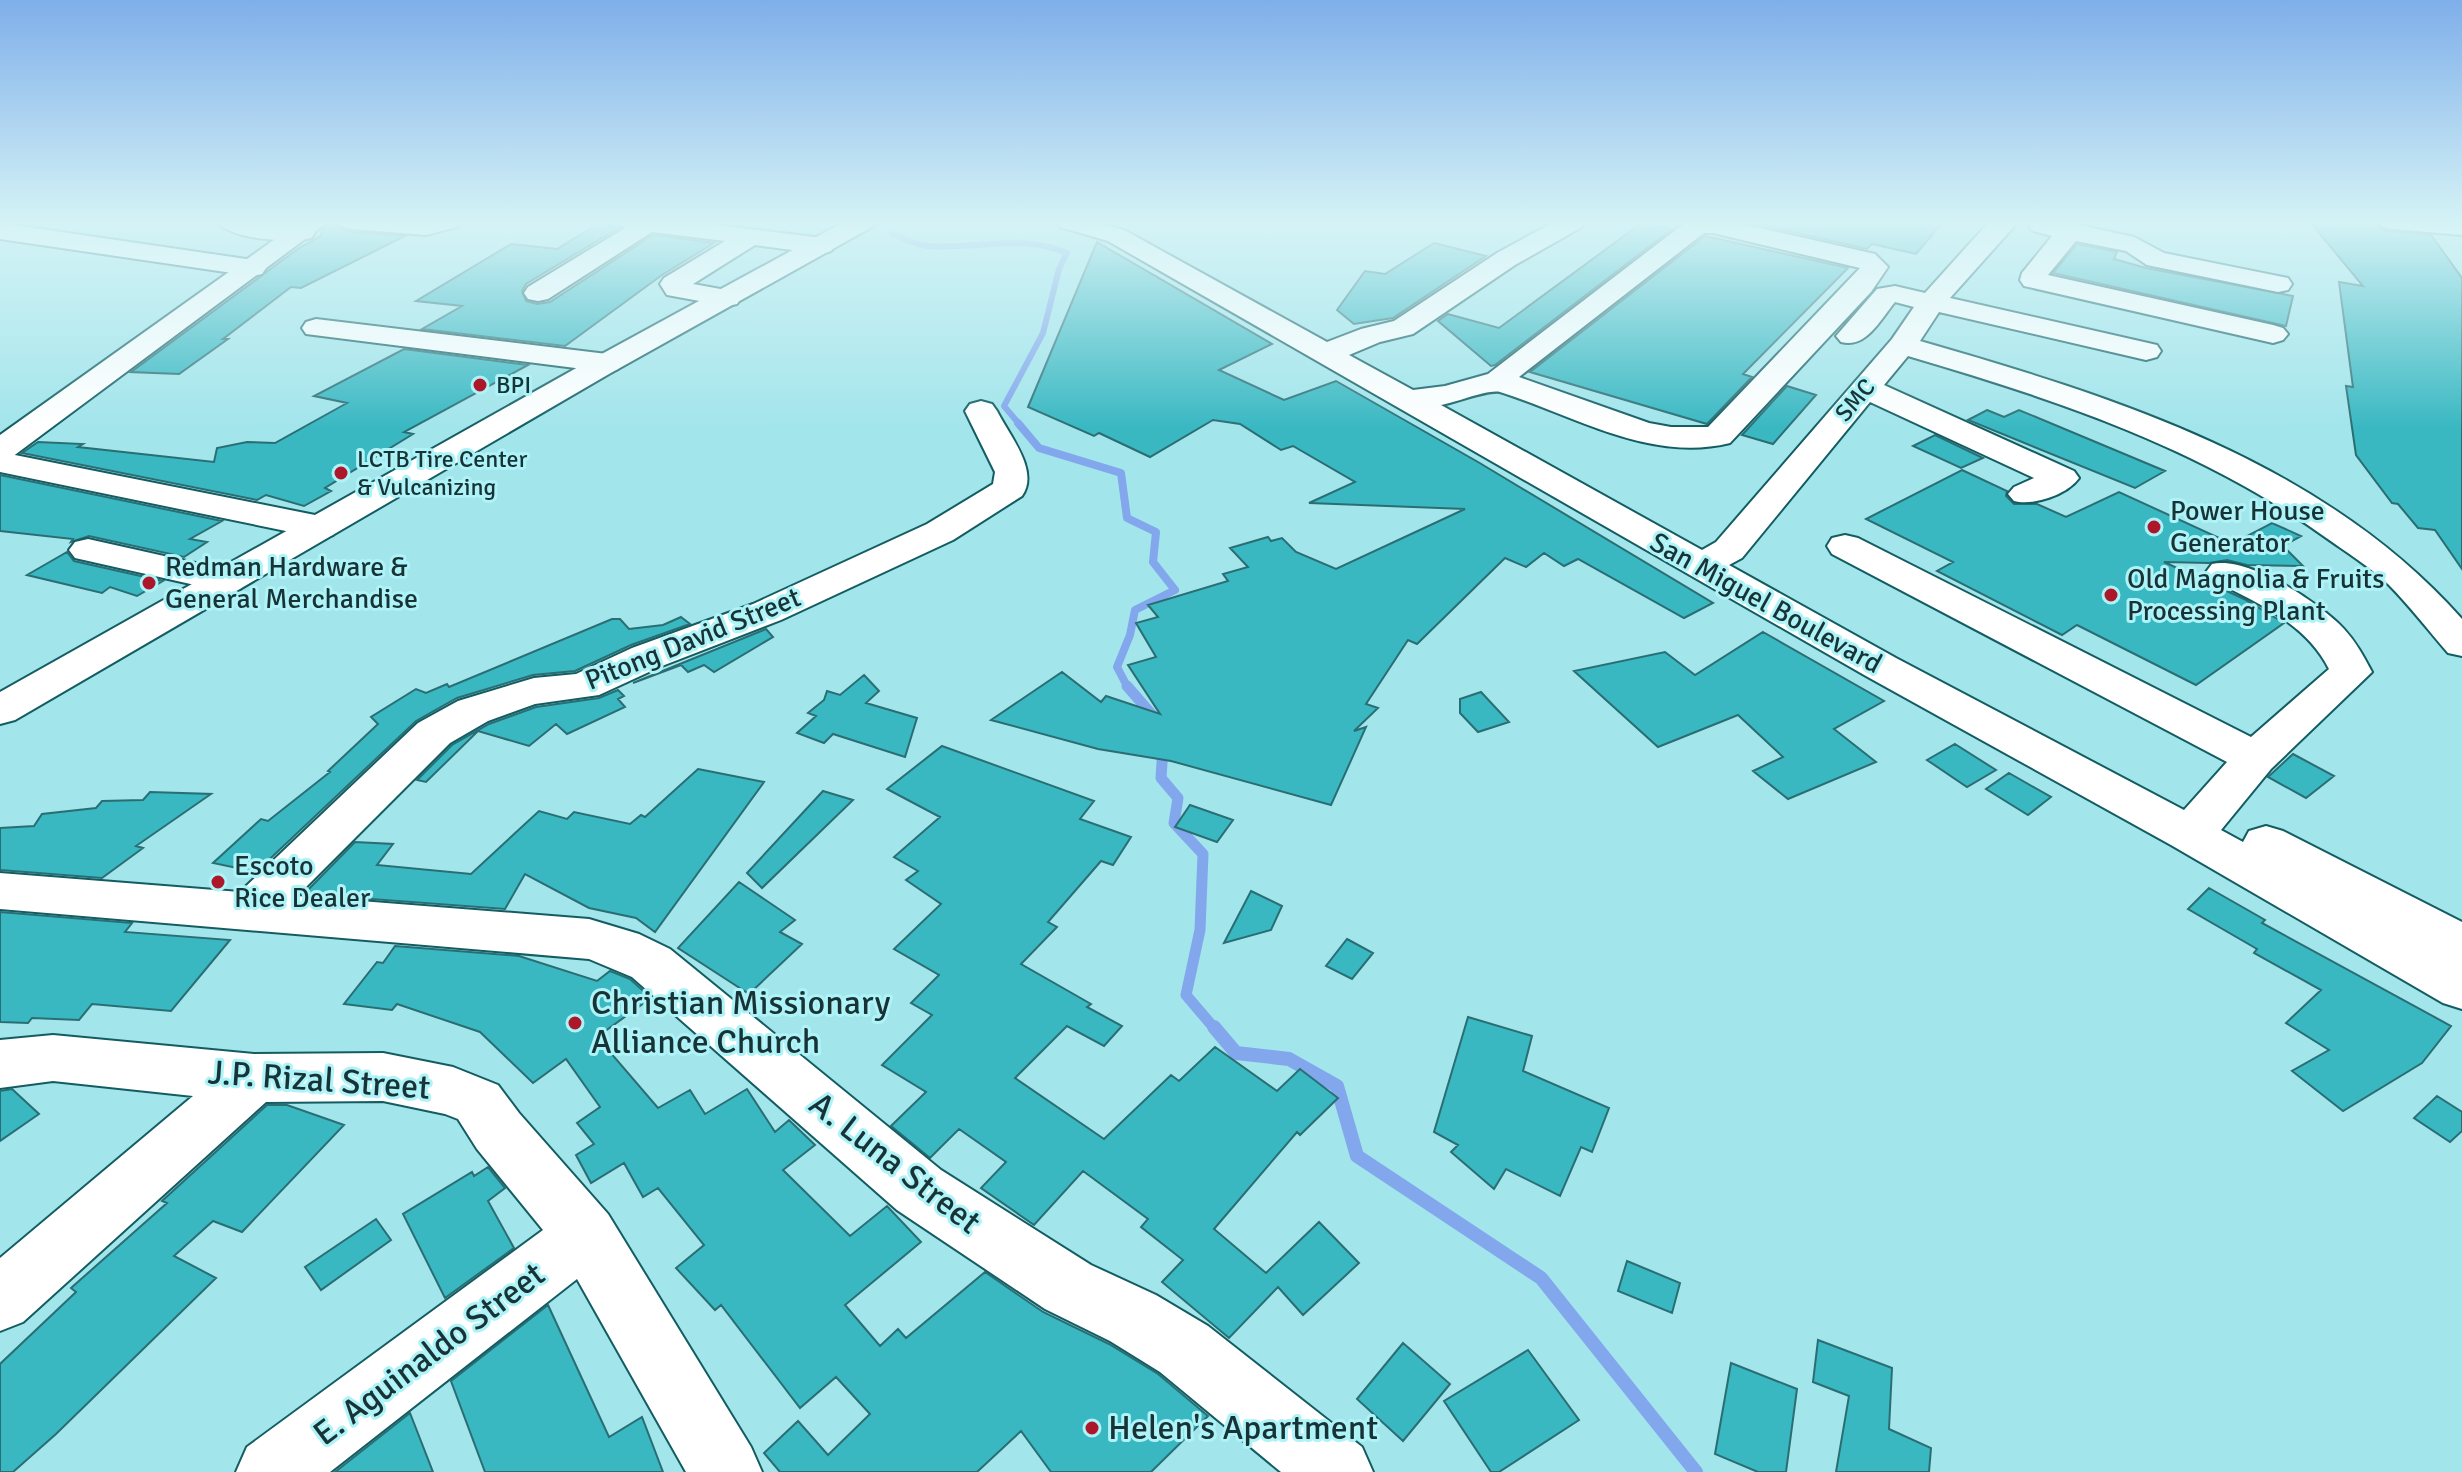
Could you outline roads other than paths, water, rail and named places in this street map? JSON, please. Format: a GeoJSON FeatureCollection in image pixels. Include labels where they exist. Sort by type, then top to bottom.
{"type":"FeatureCollection","features":[{"type":"Feature","properties":{"kind":"main road"},"geometry":{"type":"LineString","coordinates":[[0,450],[221,291]]}},
{"type":"Feature","properties":{"kind":"main road"},"geometry":{"type":"LineString","coordinates":[[538,293],[541,291]]}},
{"type":"Feature","properties":{"kind":"main road"},"geometry":{"type":"LineString","coordinates":[[686,291],[727,298]]}},
{"type":"Feature","properties":{"kind":"main road"},"geometry":{"type":"LineString","coordinates":[[0,710],[607,363],[740,291]]}},
{"type":"Feature","properties":{"kind":"main road","name":"San Miguel Boulevard"},"geometry":{"type":"LineString","coordinates":[[1231,291],[1339,347],[1715,558],[2199,823],[2462,946]]}},
{"type":"Feature","properties":{"kind":"main road","name":"San Miguel Boulevard"},"geometry":{"type":"LineString","coordinates":[[1235,291],[1248,299]]}},
{"type":"Feature","properties":{"kind":"main road"},"geometry":{"type":"LineString","coordinates":[[1339,347],[1403,328],[1459,291]]}},
{"type":"Feature","properties":{"kind":"main road"},"geometry":{"type":"LineString","coordinates":[[1613,291],[1503,375],[1512,385],[1658,436],[1698,438],[1718,436],[1857,291]]}},
{"type":"Feature","properties":{"kind":"main road","name":"SMC"},"geometry":{"type":"LineString","coordinates":[[1715,558],[1902,345],[1943,291]]}},
{"type":"Feature","properties":{"kind":"main road"},"geometry":{"type":"LineString","coordinates":[[2081,291],[2273,334]]}},
{"type":"Feature","properties":{"kind":"main road"},"geometry":{"type":"LineString","coordinates":[[1837,352],[1887,295],[1932,302],[2146,351]]}},
{"type":"Feature","properties":{"kind":"main road"},"geometry":{"type":"LineString","coordinates":[[316,328],[485,351],[607,363]]}},
{"type":"Feature","properties":{"kind":"main road"},"geometry":{"type":"LineString","coordinates":[[1902,345],[2050,388],[2195,448],[2284,492],[2318,513],[2399,575],[2462,644]]}},
{"type":"Feature","properties":{"kind":"main road"},"geometry":{"type":"LineString","coordinates":[[1440,404],[1512,385]]}},
{"type":"Feature","properties":{"kind":"main road"},"geometry":{"type":"LineString","coordinates":[[1865,388],[2062,478],[2026,494]]}},
{"type":"Feature","properties":{"kind":"main road","name":"Pitong David Street"},"geometry":{"type":"LineString","coordinates":[[252,910],[434,733],[454,721],[501,700],[534,691],[584,686],[647,657],[767,612],[940,532],[1010,489],[1012,472],[981,411]]}},
{"type":"Feature","properties":{"kind":"main road"},"geometry":{"type":"LineString","coordinates":[[0,462],[276,521],[320,527]]}},
{"type":"Feature","properties":{"kind":"main road"},"geometry":{"type":"LineString","coordinates":[[1845,546],[2255,758]]}},
{"type":"Feature","properties":{"kind":"main road"},"geometry":{"type":"LineString","coordinates":[[88,550],[226,581]]}},
{"type":"Feature","properties":{"kind":"main road"},"geometry":{"type":"LineString","coordinates":[[2199,823],[2255,758],[2351,672],[2346,660],[2311,619],[2286,602],[2225,572]]}},
{"type":"Feature","properties":{"kind":"main road","name":"San Miguel Boulevard"},"geometry":{"type":"LineString","coordinates":[[2199,823],[2462,988]]}},
{"type":"Feature","properties":{"kind":"main road","name":"A. Luna Street"},"geometry":{"type":"LineString","coordinates":[[0,891],[589,939],[621,948],[651,963],[919,1190],[1068,1287],[1133,1318],[1184,1349],[1337,1472]]}},
{"type":"Feature","properties":{"kind":"main road","name":"J.P. Rizal Street"},"geometry":{"type":"LineString","coordinates":[[0,1064],[53,1058],[254,1078],[383,1077],[453,1091],[478,1102],[498,1131],[586,1235],[726,1472]]}},
{"type":"Feature","properties":{"kind":"main road"},"geometry":{"type":"LineString","coordinates":[[0,1300],[254,1078]]}},
{"type":"Feature","properties":{"kind":"main road","name":"E. Aguinaldo Street"},"geometry":{"type":"LineString","coordinates":[[272,1472],[586,1235]]}},
{"type":"Feature","properties":{"kind":"waterway"},"geometry":{"type":"LineString","coordinates":[[1020,425],[1004,406],[1043,333],[1054,291]]}},
{"type":"Feature","properties":{"kind":"waterway"},"geometry":{"type":"LineString","coordinates":[[1018,423],[1039,448],[1121,473],[1127,518],[1156,532],[1153,562],[1175,590],[1135,610],[1130,635],[1117,667],[1128,688]]}},
{"type":"Feature","properties":{"kind":"waterway"},"geometry":{"type":"LineString","coordinates":[[1127,686],[1154,717]]}},
{"type":"Feature","properties":{"kind":"waterway"},"geometry":{"type":"LineString","coordinates":[[1163,747],[1161,778],[1178,798],[1174,823],[1203,854],[1200,930],[1186,995],[1215,1029]]}},
{"type":"Feature","properties":{"kind":"waterway"},"geometry":{"type":"LineString","coordinates":[[1214,1027],[1236,1053],[1289,1059],[1337,1086],[1357,1156],[1541,1278],[1696,1472]]}},
{"type":"Feature","properties":{"kind":"place","name":"BPI"},"geometry":{"type":"Point","coordinates":[480,385]}},
{"type":"Feature","properties":{"kind":"place","name":"LCTB Tire Center & Vulcanizing"},"geometry":{"type":"Point","coordinates":[341,473]}},
{"type":"Feature","properties":{"kind":"place","name":"Power House Generator"},"geometry":{"type":"Point","coordinates":[2154,527]}},
{"type":"Feature","properties":{"kind":"place","name":"Redman Hardware & General Merchandise"},"geometry":{"type":"Point","coordinates":[149,583]}},
{"type":"Feature","properties":{"kind":"place","name":"Old Magnolia & Fruits Processing Plant"},"geometry":{"type":"Point","coordinates":[2111,595]}},
{"type":"Feature","properties":{"kind":"place","name":"Escoto Rice Dealer"},"geometry":{"type":"Point","coordinates":[218,882]}},
{"type":"Feature","properties":{"kind":"place","name":"Christian Missionary Alliance Church"},"geometry":{"type":"Point","coordinates":[575,1023]}},
{"type":"Feature","properties":{"kind":"place","name":"Helen's Apartment"},"geometry":{"type":"Point","coordinates":[1092,1428]}}]}
